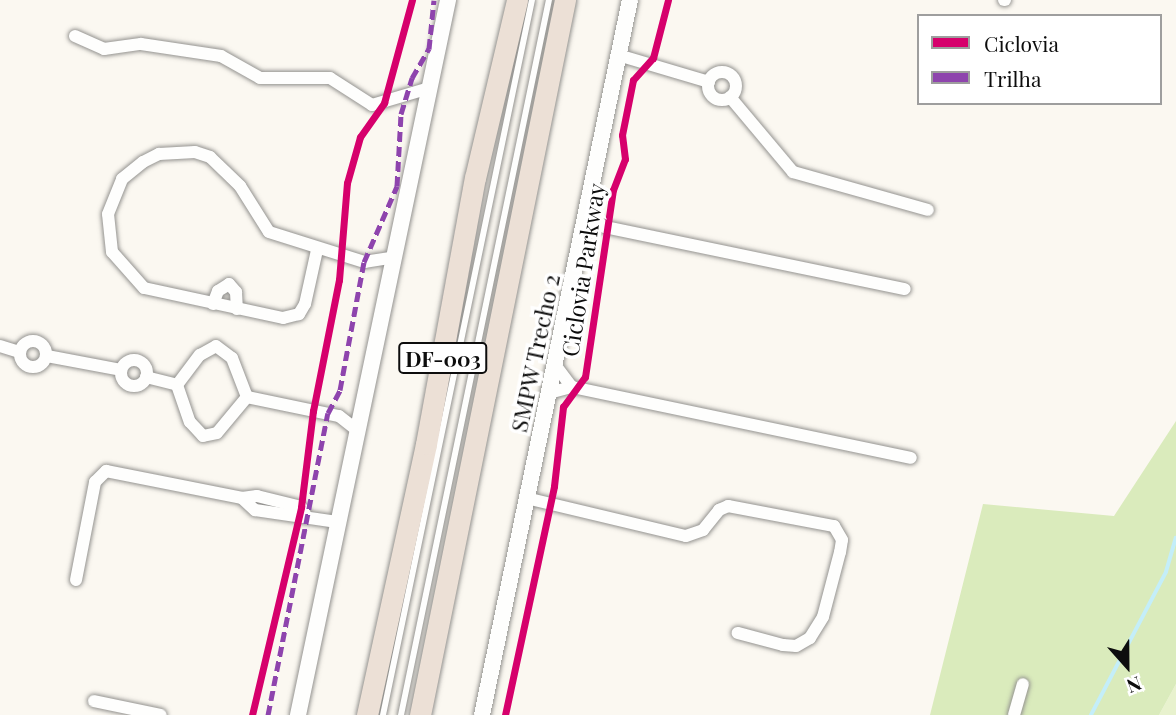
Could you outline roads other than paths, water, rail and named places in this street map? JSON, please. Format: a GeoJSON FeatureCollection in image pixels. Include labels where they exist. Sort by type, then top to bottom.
{"type":"FeatureCollection","features":[{"type":"Feature","properties":{"kind":"highway","name":"DF-003"},"geometry":{"type":"LineString","coordinates":[[367,715],[426,444],[475,178],[517,0]]}},
{"type":"Feature","properties":{"kind":"highway","name":"DF-003"},"geometry":{"type":"LineString","coordinates":[[420,715],[565,0]]}},
{"type":"Feature","properties":{"kind":"street"},"geometry":{"type":"LineString","coordinates":[[298,715],[448,0]]}},
{"type":"Feature","properties":{"kind":"street","name":"SMPW Trecho 2"},"geometry":{"type":"LineString","coordinates":[[482,715],[630,0]]}},
{"type":"Feature","properties":{"kind":"street"},"geometry":{"type":"LineString","coordinates":[[75,36],[104,49],[141,44],[221,56],[260,78],[330,78],[372,105],[429,88]]}},
{"type":"Feature","properties":{"kind":"street"},"geometry":{"type":"LineString","coordinates":[[618,55],[709,82],[716,98],[730,97],[736,89],[732,76],[719,73],[709,82]]}},
{"type":"Feature","properties":{"kind":"street"},"geometry":{"type":"LineString","coordinates":[[730,97],[793,172],[928,210]]}},
{"type":"Feature","properties":{"kind":"street"},"geometry":{"type":"LineString","coordinates":[[317,250],[310,290],[299,314],[284,318],[144,288],[112,252],[107,235],[114,195],[122,179],[143,162],[172,152],[211,157],[240,186],[264,228],[299,239],[317,250],[374,262],[394,257]]}},
{"type":"Feature","properties":{"kind":"street"},"geometry":{"type":"LineString","coordinates":[[587,215],[605,227],[905,289]]}},
{"type":"Feature","properties":{"kind":"street"},"geometry":{"type":"LineString","coordinates":[[584,232],[605,227]]}},
{"type":"Feature","properties":{"kind":"street"},"geometry":{"type":"LineString","coordinates":[[374,262],[389,279]]}},
{"type":"Feature","properties":{"kind":"street"},"geometry":{"type":"LineString","coordinates":[[213,304],[218,291],[229,284],[236,292],[237,309]]}},
{"type":"Feature","properties":{"kind":"street"},"geometry":{"type":"LineString","coordinates":[[0,346],[20,352],[24,343],[38,341],[47,356],[121,370],[126,363],[139,361],[146,377],[177,385]]}},
{"type":"Feature","properties":{"kind":"street"},"geometry":{"type":"LineString","coordinates":[[177,385],[200,355],[216,346],[232,358],[247,397]]}},
{"type":"Feature","properties":{"kind":"street"},"geometry":{"type":"LineString","coordinates":[[556,366],[572,387]]}},
{"type":"Feature","properties":{"kind":"street"},"geometry":{"type":"LineString","coordinates":[[177,385],[190,422],[203,436],[217,433],[247,397]]}},
{"type":"Feature","properties":{"kind":"street"},"geometry":{"type":"LineString","coordinates":[[549,393],[572,387],[911,458]]}},
{"type":"Feature","properties":{"kind":"street"},"geometry":{"type":"LineString","coordinates":[[247,397],[339,416],[361,412]]}},
{"type":"Feature","properties":{"kind":"street"},"geometry":{"type":"LineString","coordinates":[[339,416],[357,430]]}},
{"type":"Feature","properties":{"kind":"street"},"geometry":{"type":"LineString","coordinates":[[76,580],[95,482],[101,473],[110,471],[242,498],[253,496],[301,507],[305,514],[337,522]]}},
{"type":"Feature","properties":{"kind":"street"},"geometry":{"type":"LineString","coordinates":[[526,498],[686,536],[703,530],[719,510],[728,506],[834,526],[842,540],[840,552],[823,617],[810,638],[796,646],[738,633]]}},
{"type":"Feature","properties":{"kind":"street"},"geometry":{"type":"LineString","coordinates":[[1014,715],[1023,684]]}},
{"type":"Feature","properties":{"kind":"street"},"geometry":{"type":"LineString","coordinates":[[94,701],[161,715]]}},
{"type":"Feature","properties":{"kind":"lane"},"geometry":{"type":"LineString","coordinates":[[383,715],[532,0]]}},
{"type":"Feature","properties":{"kind":"lane"},"geometry":{"type":"LineString","coordinates":[[401,715],[549,0]]}},
{"type":"Feature","properties":{"kind":"waterway"},"geometry":{"type":"LineString","coordinates":[[1091,715],[1166,572],[1176,538]]}}]}
